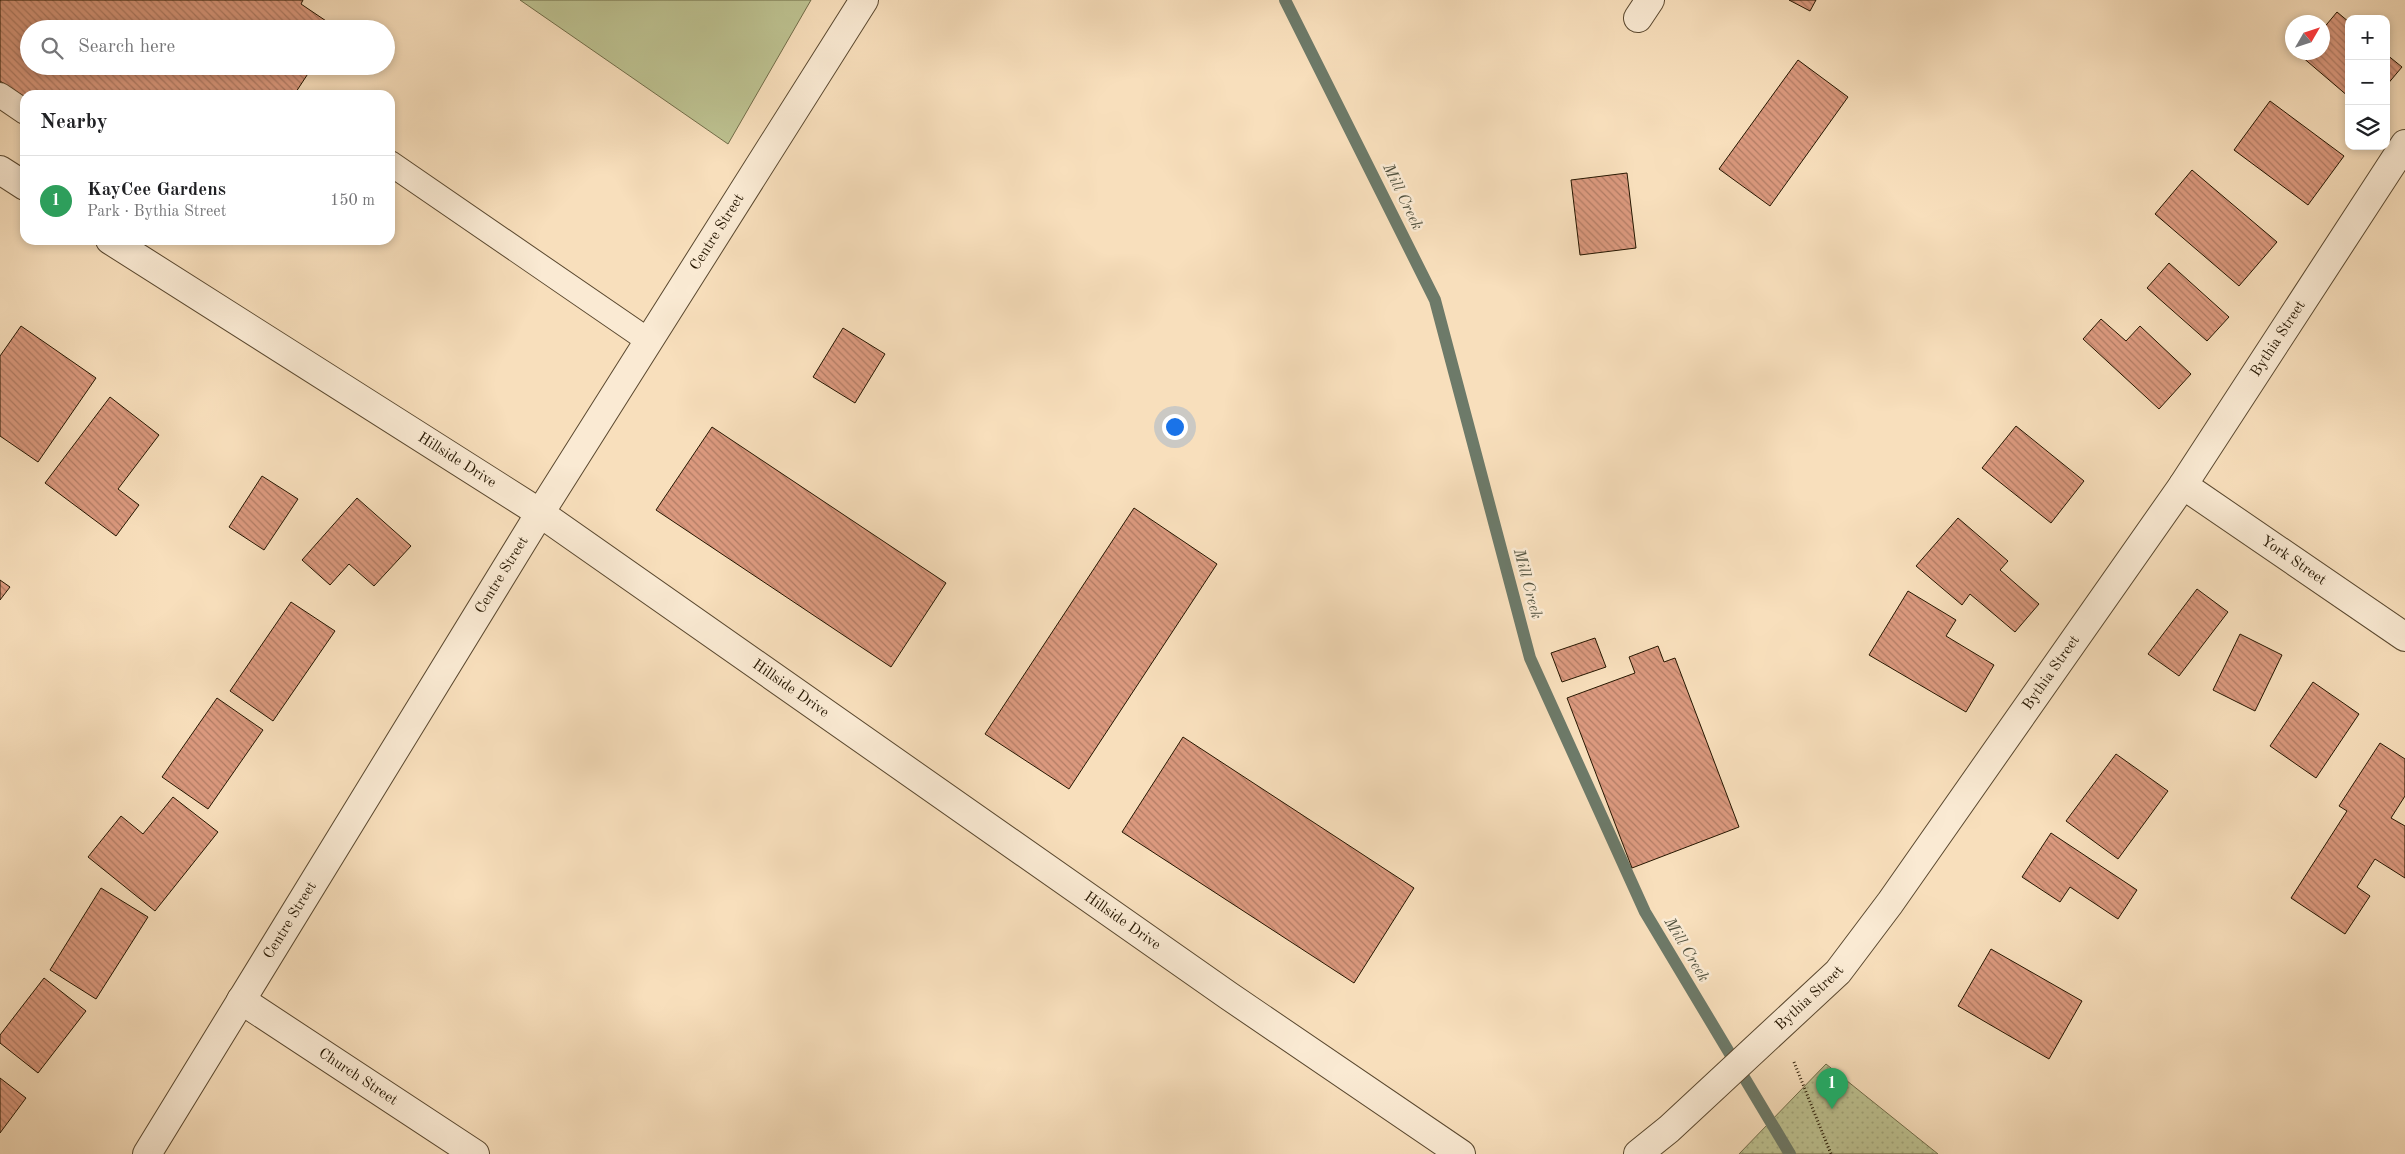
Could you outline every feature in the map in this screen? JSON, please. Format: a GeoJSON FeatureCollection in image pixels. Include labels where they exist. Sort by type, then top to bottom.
{"type":"FeatureCollection","features":[{"type":"Feature","properties":{"kind":"street","name":"Centre Street"},"geometry":{"type":"LineString","coordinates":[[147,1154],[540,513],[649,340],[856,3]]}},
{"type":"Feature","properties":{"kind":"street","name":"Bythia Street"},"geometry":{"type":"LineString","coordinates":[[1638,1154],[1668,1129],[1838,972],[1890,904],[2183,485],[2405,144]]}},
{"type":"Feature","properties":{"kind":"street"},"geometry":{"type":"LineString","coordinates":[[0,170],[20,183]]}},
{"type":"Feature","properties":{"kind":"street","name":"Hillside Drive"},"geometry":{"type":"LineString","coordinates":[[118,245],[540,513],[1220,990],[1461,1154]]}},
{"type":"Feature","properties":{"kind":"street","name":"York Street"},"geometry":{"type":"LineString","coordinates":[[2183,485],[2405,637]]}},
{"type":"Feature","properties":{"kind":"street","name":"Church Street"},"geometry":{"type":"LineString","coordinates":[[241,1000],[475,1154]]}},
{"type":"Feature","properties":{"kind":"lane"},"geometry":{"type":"LineString","coordinates":[[0,95],[20,109]]}},
{"type":"Feature","properties":{"kind":"lane"},"geometry":{"type":"LineString","coordinates":[[395,166],[649,340]]}},
{"type":"Feature","properties":{"kind":"path"},"geometry":{"type":"LineString","coordinates":[[1799,1074],[1831,1154]]}},
{"type":"Feature","properties":{"kind":"green space"},"geometry":{"type":"Polygon","coordinates":[[[520,0],[811,0],[728,144],[520,0]]]}},
{"type":"Feature","properties":{"kind":"green space"},"geometry":{"type":"Polygon","coordinates":[[[1826,1064],[1938,1154],[1739,1154],[1826,1064]]]}},
{"type":"Feature","properties":{"kind":"building"},"geometry":{"type":"Polygon","coordinates":[[[0,0],[303,0],[301,4],[325,20],[20,20],[20,75],[307,75],[297,90],[20,90],[20,94],[0,81],[0,0]]]}},
{"type":"Feature","properties":{"kind":"building"},"geometry":{"type":"Polygon","coordinates":[[[1789,0],[1816,0],[1810,11],[1789,0]]]}},
{"type":"Feature","properties":{"kind":"building"},"geometry":{"type":"Polygon","coordinates":[[[2337,12],[2345,19],[2345,94],[2306,60],[2330,60],[2330,20],[2337,12]]]}},
{"type":"Feature","properties":{"kind":"building"},"geometry":{"type":"Polygon","coordinates":[[[2390,57],[2402,67],[2390,81],[2390,57]]]}},
{"type":"Feature","properties":{"kind":"building"},"geometry":{"type":"Polygon","coordinates":[[[1798,60],[1848,97],[1770,206],[1719,169],[1798,60]]]}},
{"type":"Feature","properties":{"kind":"building"},"geometry":{"type":"Polygon","coordinates":[[[2270,101],[2344,156],[2308,205],[2234,150],[2270,101]]]}},
{"type":"Feature","properties":{"kind":"building"},"geometry":{"type":"Polygon","coordinates":[[[2192,170],[2277,242],[2239,286],[2155,214],[2192,170]]]}},
{"type":"Feature","properties":{"kind":"building"},"geometry":{"type":"Polygon","coordinates":[[[1627,173],[1636,248],[1580,255],[1571,180],[1627,173]]]}},
{"type":"Feature","properties":{"kind":"building"},"geometry":{"type":"Polygon","coordinates":[[[2169,263],[2229,317],[2207,341],[2147,288],[2169,263]]]}},
{"type":"Feature","properties":{"kind":"building"},"geometry":{"type":"Polygon","coordinates":[[[2101,319],[2126,341],[2140,326],[2191,374],[2159,409],[2083,339],[2101,319]]]}},
{"type":"Feature","properties":{"kind":"building"},"geometry":{"type":"Polygon","coordinates":[[[21,326],[96,378],[38,462],[0,436],[0,356],[21,326]]]}},
{"type":"Feature","properties":{"kind":"building"},"geometry":{"type":"Polygon","coordinates":[[[843,328],[885,354],[855,403],[813,377],[843,328]]]}},
{"type":"Feature","properties":{"kind":"building"},"geometry":{"type":"Polygon","coordinates":[[[110,397],[159,435],[118,489],[139,505],[116,536],[45,483],[110,397]]]}},
{"type":"Feature","properties":{"kind":"building"},"geometry":{"type":"Polygon","coordinates":[[[2016,426],[2084,481],[2051,523],[1982,468],[2016,426]]]}},
{"type":"Feature","properties":{"kind":"building"},"geometry":{"type":"Polygon","coordinates":[[[712,427],[946,583],[891,667],[656,510],[712,427]]]}},
{"type":"Feature","properties":{"kind":"building"},"geometry":{"type":"Polygon","coordinates":[[[262,476],[298,499],[264,550],[229,527],[262,476]]]}},
{"type":"Feature","properties":{"kind":"building"},"geometry":{"type":"Polygon","coordinates":[[[357,498],[411,546],[374,586],[349,564],[330,585],[302,560],[357,498]]]}},
{"type":"Feature","properties":{"kind":"building"},"geometry":{"type":"Polygon","coordinates":[[[1134,508],[1217,564],[1069,789],[985,734],[1134,508]]]}},
{"type":"Feature","properties":{"kind":"building"},"geometry":{"type":"Polygon","coordinates":[[[1958,518],[2008,561],[2000,570],[2039,604],[2015,632],[1970,594],[1962,605],[1916,566],[1958,518]]]}},
{"type":"Feature","properties":{"kind":"building"},"geometry":{"type":"Polygon","coordinates":[[[0,580],[10,587],[0,600],[0,580]]]}},
{"type":"Feature","properties":{"kind":"building"},"geometry":{"type":"Polygon","coordinates":[[[2197,589],[2228,612],[2179,676],[2148,654],[2197,589]]]}},
{"type":"Feature","properties":{"kind":"building"},"geometry":{"type":"Polygon","coordinates":[[[1908,591],[1956,620],[1946,636],[1994,665],[1966,712],[1869,655],[1908,591]]]}},
{"type":"Feature","properties":{"kind":"building"},"geometry":{"type":"Polygon","coordinates":[[[291,602],[335,631],[273,721],[230,691],[291,602]]]}},
{"type":"Feature","properties":{"kind":"building"},"geometry":{"type":"Polygon","coordinates":[[[2240,634],[2282,655],[2255,711],[2213,690],[2240,634]]]}},
{"type":"Feature","properties":{"kind":"building"},"geometry":{"type":"Polygon","coordinates":[[[1595,638],[1606,667],[1562,682],[1551,653],[1595,638]]]}},
{"type":"Feature","properties":{"kind":"building"},"geometry":{"type":"Polygon","coordinates":[[[1658,646],[1664,662],[1675,658],[1739,827],[1632,868],[1567,698],[1635,673],[1629,657],[1658,646]]]}},
{"type":"Feature","properties":{"kind":"building"},"geometry":{"type":"Polygon","coordinates":[[[2313,682],[2359,714],[2316,778],[2270,746],[2313,682]]]}},
{"type":"Feature","properties":{"kind":"building"},"geometry":{"type":"Polygon","coordinates":[[[217,698],[263,730],[208,809],[162,777],[217,698]]]}},
{"type":"Feature","properties":{"kind":"building"},"geometry":{"type":"Polygon","coordinates":[[[1183,737],[1414,888],[1354,983],[1122,832],[1183,737]]]}},
{"type":"Feature","properties":{"kind":"building"},"geometry":{"type":"Polygon","coordinates":[[[2380,743],[2405,759],[2405,796],[2391,818],[2405,826],[2405,878],[2375,859],[2357,887],[2370,896],[2345,934],[2291,898],[2347,811],[2339,806],[2380,743]]]}},
{"type":"Feature","properties":{"kind":"building"},"geometry":{"type":"Polygon","coordinates":[[[2116,754],[2168,791],[2118,859],[2066,821],[2116,754]]]}},
{"type":"Feature","properties":{"kind":"building"},"geometry":{"type":"Polygon","coordinates":[[[173,797],[218,832],[155,911],[88,857],[121,816],[143,834],[173,797]]]}},
{"type":"Feature","properties":{"kind":"building"},"geometry":{"type":"Polygon","coordinates":[[[2051,833],[2137,890],[2118,919],[2070,887],[2060,902],[2022,877],[2051,833]]]}},
{"type":"Feature","properties":{"kind":"building"},"geometry":{"type":"Polygon","coordinates":[[[101,888],[148,917],[96,999],[50,970],[101,888]]]}},
{"type":"Feature","properties":{"kind":"building"},"geometry":{"type":"Polygon","coordinates":[[[1991,949],[2082,1001],[2049,1059],[1958,1006],[1991,949]]]}},
{"type":"Feature","properties":{"kind":"building"},"geometry":{"type":"Polygon","coordinates":[[[44,978],[86,1011],[38,1073],[0,1043],[0,1035],[44,978]]]}},
{"type":"Feature","properties":{"kind":"building"},"geometry":{"type":"Polygon","coordinates":[[[0,1078],[26,1098],[0,1133],[0,1078]]]}},
{"type":"Feature","properties":{"kind":"waterway","name":"Mill Creek"},"geometry":{"type":"LineString","coordinates":[[1285,0],[1435,300],[1530,658],[1645,912],[1790,1154]]}},
{"type":"Feature","properties":{"kind":"place","name":"KayCee Gardens"},"geometry":{"type":"Point","coordinates":[1832,1109]}}]}
